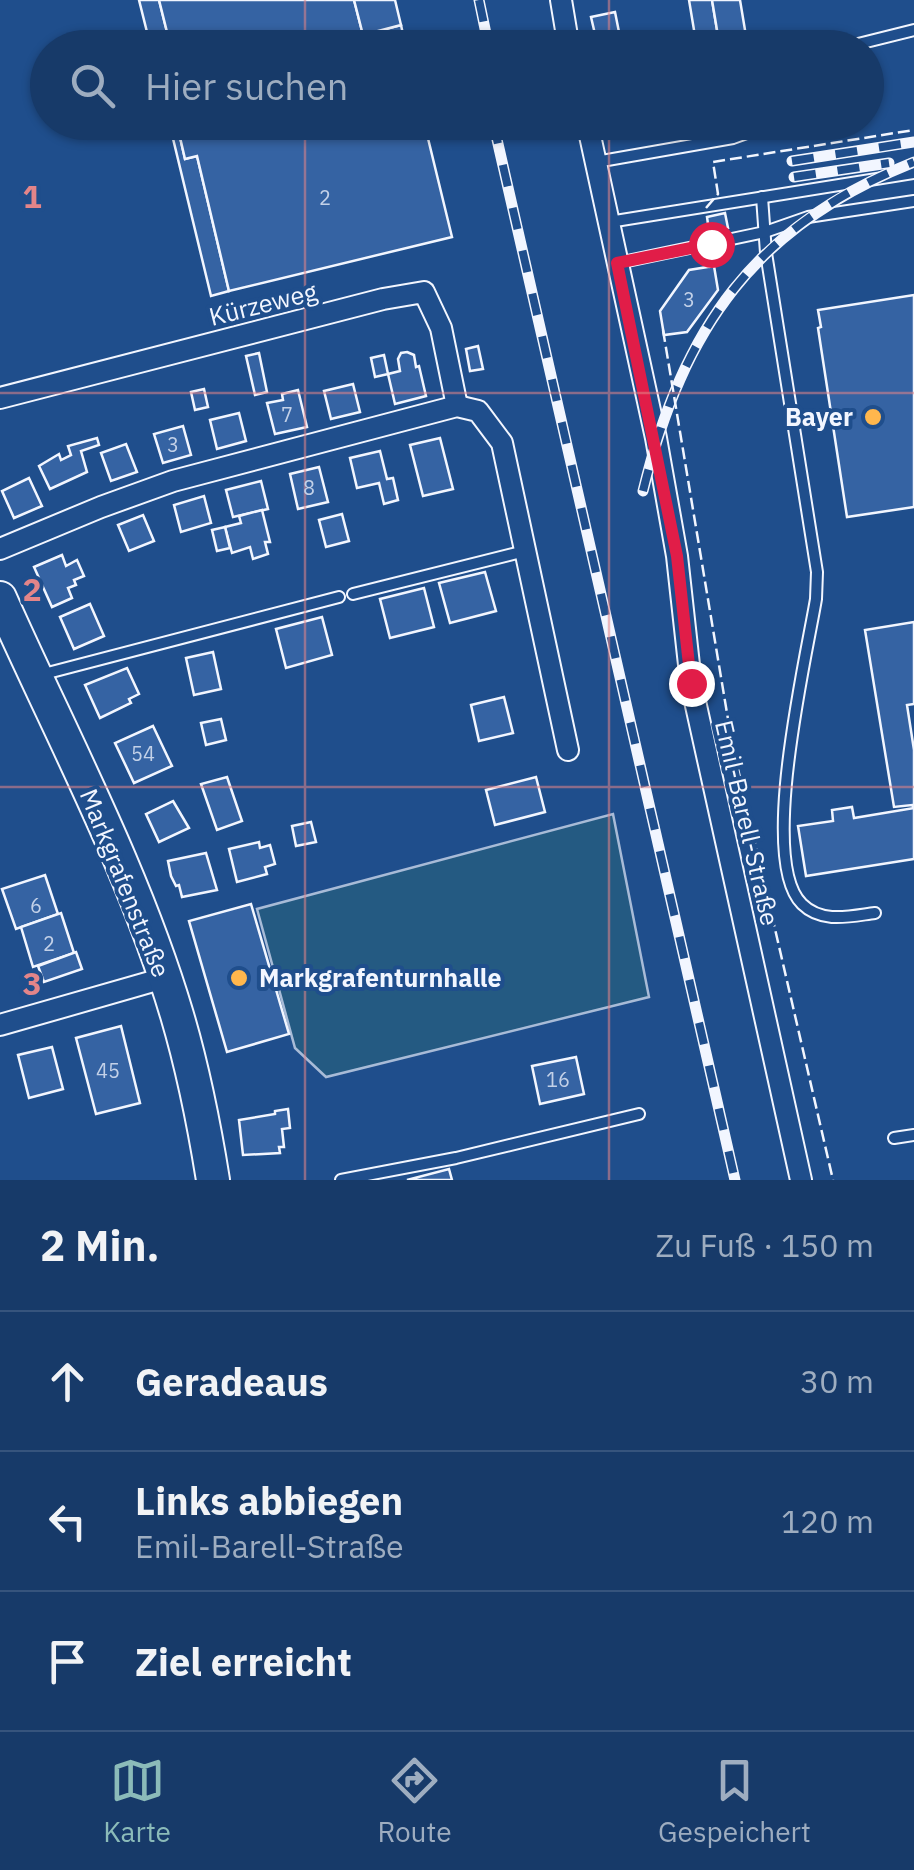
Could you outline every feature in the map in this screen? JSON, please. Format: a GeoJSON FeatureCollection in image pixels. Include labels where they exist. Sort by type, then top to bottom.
{"type":"FeatureCollection","features":[{"type":"Feature","properties":{"kind":"main road","name":"Markgrafenstraße"},"geometry":{"type":"LineString","coordinates":[[0,598],[109,834],[164,978],[196,1089],[212,1180]]}},
{"type":"Feature","properties":{"kind":"street"},"geometry":{"type":"LineString","coordinates":[[560,0],[566,30]]}},
{"type":"Feature","properties":{"kind":"street","name":"Emil-Barell-Straße"},"geometry":{"type":"LineString","coordinates":[[591,140],[677,556],[691,683],[801,1180]]}},
{"type":"Feature","properties":{"kind":"street","name":"Kürzeweg"},"geometry":{"type":"LineString","coordinates":[[0,398],[383,299],[424,292],[441,328],[457,406]]}},
{"type":"Feature","properties":{"kind":"street"},"geometry":{"type":"LineString","coordinates":[[0,550],[100,506],[173,481],[457,406],[478,411],[502,443],[568,750]]}},
{"type":"Feature","properties":{"kind":"street"},"geometry":{"type":"LineString","coordinates":[[0,1024],[164,978]]}},
{"type":"Feature","properties":{"kind":"lane"},"geometry":{"type":"LineString","coordinates":[[884,38],[914,30]]}},
{"type":"Feature","properties":{"kind":"lane"},"geometry":{"type":"LineString","coordinates":[[596,162],[722,140]]}},
{"type":"Feature","properties":{"kind":"lane"},"geometry":{"type":"LineString","coordinates":[[608,222],[914,172]]}},
{"type":"Feature","properties":{"kind":"lane"},"geometry":{"type":"LineString","coordinates":[[762,197],[766,253],[817,572],[816,600],[785,791],[782,842],[786,868],[802,905],[821,915],[836,918],[876,912]]}},
{"type":"Feature","properties":{"kind":"lane"},"geometry":{"type":"LineString","coordinates":[[617,263],[766,232],[808,217],[914,202]]}},
{"type":"Feature","properties":{"kind":"lane"},"geometry":{"type":"LineString","coordinates":[[353,594],[526,550]]}},
{"type":"Feature","properties":{"kind":"lane"},"geometry":{"type":"LineString","coordinates":[[35,677],[339,597]]}},
{"type":"Feature","properties":{"kind":"lane"},"geometry":{"type":"LineString","coordinates":[[341,1180],[456,1158],[640,1114]]}},
{"type":"Feature","properties":{"kind":"lane"},"geometry":{"type":"LineString","coordinates":[[894,1138],[914,1136]]}},
{"type":"Feature","properties":{"kind":"shaded area"},"geometry":{"type":"Polygon","coordinates":[[[613,814],[649,997],[326,1077],[295,1048],[257,909],[613,814]]]}},
{"type":"Feature","properties":{"kind":"building"},"geometry":{"type":"Polygon","coordinates":[[[139,0],[159,0],[166,30],[146,30],[139,0]]]}},
{"type":"Feature","properties":{"kind":"building"},"geometry":{"type":"Polygon","coordinates":[[[159,0],[354,0],[362,30],[166,30],[159,0]]]}},
{"type":"Feature","properties":{"kind":"building"},"geometry":{"type":"Polygon","coordinates":[[[354,0],[395,0],[401,25],[362,30],[354,0]]]}},
{"type":"Feature","properties":{"kind":"building"},"geometry":{"type":"Polygon","coordinates":[[[689,0],[712,0],[717,30],[694,30],[689,0]]]}},
{"type":"Feature","properties":{"kind":"building"},"geometry":{"type":"Polygon","coordinates":[[[712,0],[740,0],[745,30],[717,30],[712,0]]]}},
{"type":"Feature","properties":{"kind":"building"},"geometry":{"type":"Polygon","coordinates":[[[615,12],[619,30],[594,30],[591,17],[615,12]]]}},
{"type":"Feature","properties":{"kind":"building"},"geometry":{"type":"Polygon","coordinates":[[[173,140],[181,140],[185,159],[197,156],[229,291],[211,296],[173,140]]]}},
{"type":"Feature","properties":{"kind":"building"},"geometry":{"type":"Polygon","coordinates":[[[181,140],[428,140],[452,237],[229,291],[197,156],[185,159],[181,140]]]}},
{"type":"Feature","properties":{"kind":"building"},"geometry":{"type":"Polygon","coordinates":[[[725,213],[728,228],[709,231],[707,217],[725,213]]]}},
{"type":"Feature","properties":{"kind":"building"},"geometry":{"type":"Polygon","coordinates":[[[714,266],[718,290],[687,332],[664,335],[660,311],[689,270],[714,266]]]}},
{"type":"Feature","properties":{"kind":"building","name":"Bayer"},"geometry":{"type":"Polygon","coordinates":[[[914,295],[914,507],[847,517],[818,310],[914,295]]]}},
{"type":"Feature","properties":{"kind":"building"},"geometry":{"type":"Polygon","coordinates":[[[478,346],[483,369],[470,371],[466,349],[478,346]]]}},
{"type":"Feature","properties":{"kind":"building"},"geometry":{"type":"Polygon","coordinates":[[[407,352],[414,355],[416,367],[419,366],[426,396],[395,404],[388,374],[400,371],[398,359],[407,352]]]}},
{"type":"Feature","properties":{"kind":"building"},"geometry":{"type":"Polygon","coordinates":[[[259,353],[267,392],[255,395],[246,356],[259,353]]]}},
{"type":"Feature","properties":{"kind":"building"},"geometry":{"type":"Polygon","coordinates":[[[384,355],[388,374],[375,377],[371,358],[384,355]]]}},
{"type":"Feature","properties":{"kind":"building"},"geometry":{"type":"Polygon","coordinates":[[[353,384],[360,412],[331,419],[324,391],[353,384]]]}},
{"type":"Feature","properties":{"kind":"building"},"geometry":{"type":"Polygon","coordinates":[[[204,389],[208,407],[195,410],[191,392],[204,389]]]}},
{"type":"Feature","properties":{"kind":"building"},"geometry":{"type":"Polygon","coordinates":[[[298,390],[307,427],[275,434],[267,403],[283,400],[282,394],[298,390]]]}},
{"type":"Feature","properties":{"kind":"building"},"geometry":{"type":"Polygon","coordinates":[[[239,413],[246,441],[217,449],[210,420],[239,413]]]}},
{"type":"Feature","properties":{"kind":"building"},"geometry":{"type":"Polygon","coordinates":[[[183,426],[191,455],[163,463],[154,434],[183,426]]]}},
{"type":"Feature","properties":{"kind":"building"},"geometry":{"type":"Polygon","coordinates":[[[97,438],[99,445],[81,451],[87,472],[50,489],[39,466],[59,454],[61,460],[71,455],[68,446],[97,438]]]}},
{"type":"Feature","properties":{"kind":"building"},"geometry":{"type":"Polygon","coordinates":[[[440,438],[453,489],[423,496],[410,445],[440,438]]]}},
{"type":"Feature","properties":{"kind":"building"},"geometry":{"type":"Polygon","coordinates":[[[126,444],[137,472],[111,481],[101,453],[126,444]]]}},
{"type":"Feature","properties":{"kind":"building"},"geometry":{"type":"Polygon","coordinates":[[[380,451],[387,479],[393,478],[398,500],[384,504],[379,483],[357,488],[350,458],[380,451]]]}},
{"type":"Feature","properties":{"kind":"building"},"geometry":{"type":"Polygon","coordinates":[[[319,467],[328,502],[298,509],[290,474],[319,467]]]}},
{"type":"Feature","properties":{"kind":"building"},"geometry":{"type":"Polygon","coordinates":[[[29,478],[42,506],[14,518],[2,491],[29,478]]]}},
{"type":"Feature","properties":{"kind":"building"},"geometry":{"type":"Polygon","coordinates":[[[261,481],[268,509],[233,517],[226,490],[261,481]]]}},
{"type":"Feature","properties":{"kind":"building"},"geometry":{"type":"Polygon","coordinates":[[[204,496],[211,523],[181,532],[174,505],[204,496]]]}},
{"type":"Feature","properties":{"kind":"building"},"geometry":{"type":"Polygon","coordinates":[[[262,510],[270,542],[265,542],[268,554],[253,559],[250,547],[232,553],[225,527],[241,523],[239,516],[262,510]]]}},
{"type":"Feature","properties":{"kind":"building"},"geometry":{"type":"Polygon","coordinates":[[[342,514],[349,541],[326,547],[319,520],[342,514]]]}},
{"type":"Feature","properties":{"kind":"building"},"geometry":{"type":"Polygon","coordinates":[[[143,515],[154,541],[129,551],[118,525],[143,515]]]}},
{"type":"Feature","properties":{"kind":"building"},"geometry":{"type":"Polygon","coordinates":[[[225,527],[230,548],[217,551],[212,530],[225,527]]]}},
{"type":"Feature","properties":{"kind":"building"},"geometry":{"type":"Polygon","coordinates":[[[62,555],[66,566],[77,560],[84,576],[68,588],[72,598],[52,607],[34,567],[62,555]]]}},
{"type":"Feature","properties":{"kind":"building"},"geometry":{"type":"Polygon","coordinates":[[[485,572],[496,611],[450,623],[439,583],[485,572]]]}},
{"type":"Feature","properties":{"kind":"building"},"geometry":{"type":"Polygon","coordinates":[[[424,588],[434,627],[390,638],[380,599],[424,588]]]}},
{"type":"Feature","properties":{"kind":"building"},"geometry":{"type":"Polygon","coordinates":[[[90,604],[104,636],[74,649],[60,617],[90,604]]]}},
{"type":"Feature","properties":{"kind":"building"},"geometry":{"type":"Polygon","coordinates":[[[322,617],[332,655],[286,668],[276,629],[322,617]]]}},
{"type":"Feature","properties":{"kind":"building"},"geometry":{"type":"Polygon","coordinates":[[[914,622],[914,704],[907,705],[914,750],[914,808],[894,807],[865,630],[914,622]]]}},
{"type":"Feature","properties":{"kind":"building"},"geometry":{"type":"Polygon","coordinates":[[[213,652],[221,689],[194,695],[186,658],[213,652]]]}},
{"type":"Feature","properties":{"kind":"building"},"geometry":{"type":"Polygon","coordinates":[[[127,668],[139,694],[129,699],[131,703],[100,718],[85,685],[127,668]]]}},
{"type":"Feature","properties":{"kind":"building"},"geometry":{"type":"Polygon","coordinates":[[[504,697],[513,733],[479,741],[471,705],[504,697]]]}},
{"type":"Feature","properties":{"kind":"building"},"geometry":{"type":"Polygon","coordinates":[[[221,719],[226,740],[206,745],[201,723],[221,719]]]}},
{"type":"Feature","properties":{"kind":"building"},"geometry":{"type":"Polygon","coordinates":[[[153,726],[172,766],[134,783],[115,743],[153,726]]]}},
{"type":"Feature","properties":{"kind":"building"},"geometry":{"type":"Polygon","coordinates":[[[227,777],[242,821],[217,830],[201,784],[227,777]]]}},
{"type":"Feature","properties":{"kind":"building"},"geometry":{"type":"Polygon","coordinates":[[[536,777],[545,812],[495,825],[486,790],[536,777]]]}},
{"type":"Feature","properties":{"kind":"building"},"geometry":{"type":"Polygon","coordinates":[[[173,801],[189,828],[159,842],[146,814],[173,801]]]}},
{"type":"Feature","properties":{"kind":"building"},"geometry":{"type":"Polygon","coordinates":[[[852,807],[854,818],[914,808],[914,859],[806,876],[798,826],[833,821],[832,810],[852,807]]]}},
{"type":"Feature","properties":{"kind":"building"},"geometry":{"type":"Polygon","coordinates":[[[311,822],[316,842],[296,846],[292,826],[311,822]]]}},
{"type":"Feature","properties":{"kind":"building"},"geometry":{"type":"Polygon","coordinates":[[[259,842],[260,848],[270,845],[275,864],[265,867],[267,874],[237,882],[229,849],[259,842]]]}},
{"type":"Feature","properties":{"kind":"building"},"geometry":{"type":"Polygon","coordinates":[[[206,853],[217,890],[182,897],[168,861],[206,853]]]}},
{"type":"Feature","properties":{"kind":"building"},"geometry":{"type":"Polygon","coordinates":[[[45,875],[58,914],[16,929],[2,889],[45,875]]]}},
{"type":"Feature","properties":{"kind":"building","name":"Markgrafenturnhalle"},"geometry":{"type":"Polygon","coordinates":[[[251,904],[289,1034],[227,1052],[189,921],[251,904]]]}},
{"type":"Feature","properties":{"kind":"building"},"geometry":{"type":"Polygon","coordinates":[[[61,913],[74,953],[33,967],[21,927],[61,913]]]}},
{"type":"Feature","properties":{"kind":"building"},"geometry":{"type":"Polygon","coordinates":[[[76,952],[82,969],[44,982],[38,966],[76,952]]]}},
{"type":"Feature","properties":{"kind":"building"},"geometry":{"type":"Polygon","coordinates":[[[121,1026],[140,1103],[96,1114],[76,1038],[121,1026]]]}},
{"type":"Feature","properties":{"kind":"building"},"geometry":{"type":"Polygon","coordinates":[[[52,1047],[63,1089],[29,1098],[18,1055],[52,1047]]]}},
{"type":"Feature","properties":{"kind":"building"},"geometry":{"type":"Polygon","coordinates":[[[576,1057],[584,1094],[540,1104],[532,1066],[576,1057]]]}},
{"type":"Feature","properties":{"kind":"building"},"geometry":{"type":"Polygon","coordinates":[[[288,1109],[290,1128],[282,1129],[284,1147],[279,1147],[280,1153],[243,1155],[239,1120],[288,1109]]]}},
{"type":"Feature","properties":{"kind":"building"},"geometry":{"type":"Polygon","coordinates":[[[449,1169],[452,1180],[407,1180],[449,1169]]]}},
{"type":"Feature","properties":{"kind":"railway"},"geometry":{"type":"LineString","coordinates":[[479,0],[485,30]]}},
{"type":"Feature","properties":{"kind":"railway"},"geometry":{"type":"LineString","coordinates":[[497,140],[735,1180]]}},
{"type":"Feature","properties":{"kind":"railway"},"geometry":{"type":"LineString","coordinates":[[792,161],[914,142]]}},
{"type":"Feature","properties":{"kind":"railway"},"geometry":{"type":"LineString","coordinates":[[643,491],[680,380],[704,332],[734,289],[769,251],[810,217],[858,188],[914,162]]}},
{"type":"Feature","properties":{"kind":"railway"},"geometry":{"type":"LineString","coordinates":[[794,177],[889,163]]}},
{"type":"Feature","properties":{"kind":"fence"},"geometry":{"type":"LineString","coordinates":[[884,135],[914,130]]}},
{"type":"Feature","properties":{"kind":"fence"},"geometry":{"type":"LineString","coordinates":[[706,208],[718,194],[713,162],[851,140]]}},
{"type":"Feature","properties":{"kind":"fence"},"geometry":{"type":"LineString","coordinates":[[709,228],[714,266],[709,267]]}},
{"type":"Feature","properties":{"kind":"fence"},"geometry":{"type":"LineString","coordinates":[[663,330],[732,743],[833,1180]]}},
{"type":"Feature","properties":{"kind":"place","name":"Bayer"},"geometry":{"type":"Point","coordinates":[873,417]}},
{"type":"Feature","properties":{"kind":"place","name":"Markgrafenturnhalle"},"geometry":{"type":"Point","coordinates":[239,978]}},
{"type":"Feature","properties":{"kind":"route"},"geometry":{"type":"LineString","coordinates":[[691,683],[677,556],[656,438],[617,263],[711,244]]}}]}
